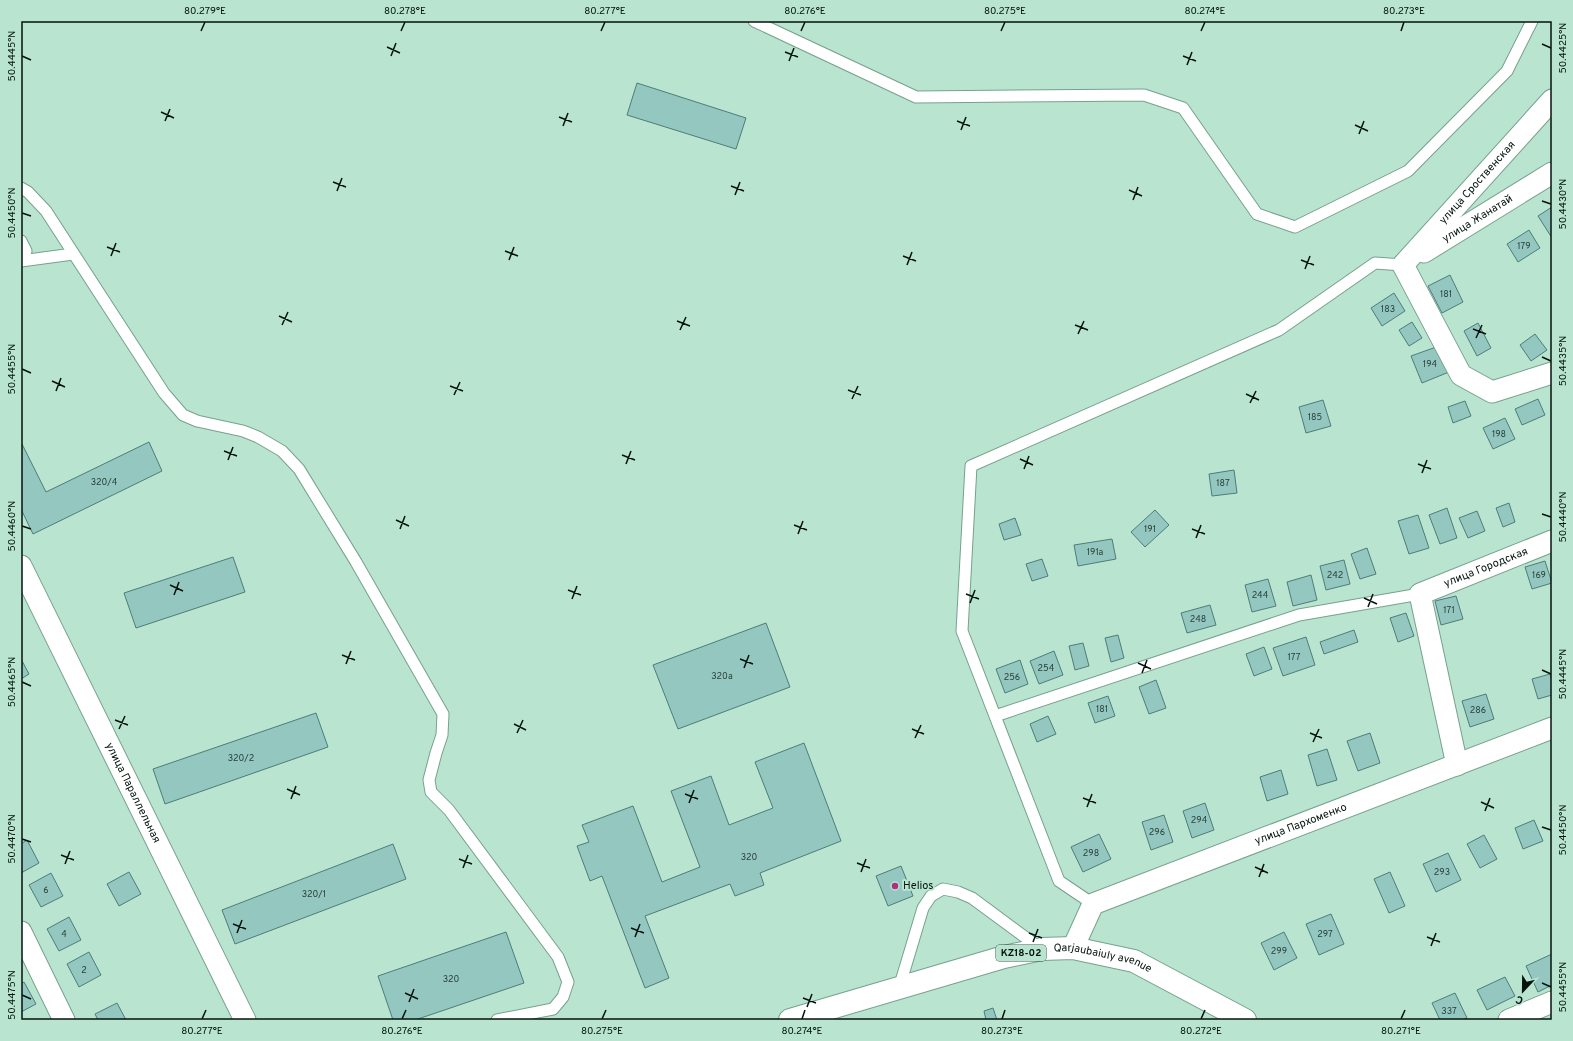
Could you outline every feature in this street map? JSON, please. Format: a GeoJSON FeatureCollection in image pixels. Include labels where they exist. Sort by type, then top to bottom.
{"type":"FeatureCollection","features":[{"type":"Feature","properties":{"kind":"highway","name":"Qarjaubaiuly avenue"},"geometry":{"type":"LineString","coordinates":[[790,1020],[1004,957],[1042,949],[1073,948],[1134,961],[1245,1020]]}},
{"type":"Feature","properties":{"kind":"street","name":"улица Сроственская"},"geometry":{"type":"LineString","coordinates":[[1403,265],[1552,100]]}},
{"type":"Feature","properties":{"kind":"street","name":"улица Жанатай"},"geometry":{"type":"LineString","coordinates":[[1403,265],[1552,173]]}},
{"type":"Feature","properties":{"kind":"street"},"geometry":{"type":"LineString","coordinates":[[1403,265],[1461,375],[1492,392],[1552,373]]}},
{"type":"Feature","properties":{"kind":"street","name":"улица Городская"},"geometry":{"type":"LineString","coordinates":[[1420,594],[1552,541]]}},
{"type":"Feature","properties":{"kind":"street","name":"улица Параллельная"},"geometry":{"type":"LineString","coordinates":[[21,566],[27,592],[245,1020]]}},
{"type":"Feature","properties":{"kind":"street"},"geometry":{"type":"LineString","coordinates":[[1420,594],[1457,765]]}},
{"type":"Feature","properties":{"kind":"street","name":"улица Пархоменко"},"geometry":{"type":"LineString","coordinates":[[1094,904],[1552,728]]}},
{"type":"Feature","properties":{"kind":"street"},"geometry":{"type":"LineString","coordinates":[[1073,948],[1094,904]]}},
{"type":"Feature","properties":{"kind":"street"},"geometry":{"type":"LineString","coordinates":[[21,932],[64,1020]]}},
{"type":"Feature","properties":{"kind":"street"},"geometry":{"type":"LineString","coordinates":[[1509,1020],[1552,1002]]}},
{"type":"Feature","properties":{"kind":"lane"},"geometry":{"type":"LineString","coordinates":[[754,21],[916,97],[1144,95],[1183,108],[1257,214],[1295,227],[1408,171],[1508,71],[1532,21]]}},
{"type":"Feature","properties":{"kind":"lane"},"geometry":{"type":"LineString","coordinates":[[21,188],[28,192],[46,211],[164,393],[183,415],[196,421],[243,431],[258,437],[282,451],[299,469],[356,562],[443,714],[442,735],[429,780],[431,792],[449,810],[558,957],[568,982],[563,997],[553,1009],[497,1020]]}},
{"type":"Feature","properties":{"kind":"lane"},"geometry":{"type":"LineString","coordinates":[[21,241],[26,251],[21,261],[73,254]]}},
{"type":"Feature","properties":{"kind":"lane"},"geometry":{"type":"LineString","coordinates":[[1094,904],[1059,882],[962,631],[972,466],[1279,330],[1375,264],[1403,265]]}},
{"type":"Feature","properties":{"kind":"lane"},"geometry":{"type":"LineString","coordinates":[[995,716],[1299,615],[1420,594]]}},
{"type":"Feature","properties":{"kind":"lane"},"geometry":{"type":"LineString","coordinates":[[899,988],[923,908],[932,896],[943,888],[972,898],[1042,949]]}},
{"type":"Feature","properties":{"kind":"building"},"geometry":{"type":"Polygon","coordinates":[[[637,83],[746,118],[736,149],[627,115],[637,83]]]}},
{"type":"Feature","properties":{"kind":"building"},"geometry":{"type":"Polygon","coordinates":[[[1552,207],[1552,238],[1538,216],[1552,207]]]}},
{"type":"Feature","properties":{"kind":"building"},"geometry":{"type":"Polygon","coordinates":[[[1529,230],[1540,248],[1518,262],[1507,244],[1529,230]]]}},
{"type":"Feature","properties":{"kind":"building"},"geometry":{"type":"Polygon","coordinates":[[[1450,275],[1463,302],[1442,313],[1428,286],[1450,275]]]}},
{"type":"Feature","properties":{"kind":"building"},"geometry":{"type":"Polygon","coordinates":[[[1394,293],[1405,311],[1382,326],[1371,308],[1394,293]]]}},
{"type":"Feature","properties":{"kind":"building"},"geometry":{"type":"Polygon","coordinates":[[[1412,322],[1422,338],[1409,346],[1399,330],[1412,322]]]}},
{"type":"Feature","properties":{"kind":"building"},"geometry":{"type":"Polygon","coordinates":[[[1478,323],[1491,348],[1477,356],[1464,331],[1478,323]]]}},
{"type":"Feature","properties":{"kind":"building"},"geometry":{"type":"Polygon","coordinates":[[[1535,334],[1547,350],[1531,361],[1520,345],[1535,334]]]}},
{"type":"Feature","properties":{"kind":"building"},"geometry":{"type":"Polygon","coordinates":[[[1439,346],[1449,372],[1422,383],[1411,356],[1439,346]]]}},
{"type":"Feature","properties":{"kind":"building"},"geometry":{"type":"Polygon","coordinates":[[[1538,399],[1545,415],[1522,425],[1515,409],[1538,399]]]}},
{"type":"Feature","properties":{"kind":"building"},"geometry":{"type":"Polygon","coordinates":[[[1323,400],[1331,426],[1306,433],[1299,407],[1323,400]]]}},
{"type":"Feature","properties":{"kind":"building"},"geometry":{"type":"Polygon","coordinates":[[[1465,401],[1471,416],[1453,423],[1448,407],[1465,401]]]}},
{"type":"Feature","properties":{"kind":"building"},"geometry":{"type":"Polygon","coordinates":[[[1505,418],[1515,439],[1493,449],[1483,428],[1505,418]]]}},
{"type":"Feature","properties":{"kind":"building"},"geometry":{"type":"Polygon","coordinates":[[[21,442],[46,492],[149,442],[162,471],[33,534],[21,509],[21,442]]]}},
{"type":"Feature","properties":{"kind":"building"},"geometry":{"type":"Polygon","coordinates":[[[1234,470],[1237,493],[1212,496],[1209,474],[1234,470]]]}},
{"type":"Feature","properties":{"kind":"building"},"geometry":{"type":"Polygon","coordinates":[[[1509,503],[1515,522],[1503,527],[1496,508],[1509,503]]]}},
{"type":"Feature","properties":{"kind":"building"},"geometry":{"type":"Polygon","coordinates":[[[1447,508],[1457,538],[1440,544],[1429,515],[1447,508]]]}},
{"type":"Feature","properties":{"kind":"building"},"geometry":{"type":"Polygon","coordinates":[[[1155,510],[1169,525],[1145,547],[1131,532],[1155,510]]]}},
{"type":"Feature","properties":{"kind":"building"},"geometry":{"type":"Polygon","coordinates":[[[1477,511],[1485,531],[1468,538],[1459,518],[1477,511]]]}},
{"type":"Feature","properties":{"kind":"building"},"geometry":{"type":"Polygon","coordinates":[[[1418,515],[1429,548],[1409,554],[1398,521],[1418,515]]]}},
{"type":"Feature","properties":{"kind":"building"},"geometry":{"type":"Polygon","coordinates":[[[1015,518],[1021,535],[1004,540],[999,524],[1015,518]]]}},
{"type":"Feature","properties":{"kind":"building"},"geometry":{"type":"Polygon","coordinates":[[[1112,539],[1116,559],[1078,566],[1074,545],[1112,539]]]}},
{"type":"Feature","properties":{"kind":"building"},"geometry":{"type":"Polygon","coordinates":[[[1367,548],[1376,574],[1360,579],[1351,554],[1367,548]]]}},
{"type":"Feature","properties":{"kind":"building"},"geometry":{"type":"Polygon","coordinates":[[[233,557],[245,592],[136,628],[124,593],[233,557]]]}},
{"type":"Feature","properties":{"kind":"building"},"geometry":{"type":"Polygon","coordinates":[[[1042,559],[1048,576],[1032,581],[1026,564],[1042,559]]]}},
{"type":"Feature","properties":{"kind":"building"},"geometry":{"type":"Polygon","coordinates":[[[1344,560],[1350,584],[1326,590],[1320,566],[1344,560]]]}},
{"type":"Feature","properties":{"kind":"building"},"geometry":{"type":"Polygon","coordinates":[[[1545,561],[1552,583],[1532,589],[1525,567],[1545,561]]]}},
{"type":"Feature","properties":{"kind":"building"},"geometry":{"type":"Polygon","coordinates":[[[1311,575],[1317,600],[1293,606],[1287,582],[1311,575]]]}},
{"type":"Feature","properties":{"kind":"building"},"geometry":{"type":"Polygon","coordinates":[[[1268,579],[1276,606],[1252,612],[1245,585],[1268,579]]]}},
{"type":"Feature","properties":{"kind":"building"},"geometry":{"type":"Polygon","coordinates":[[[1456,596],[1463,619],[1441,625],[1435,601],[1456,596]]]}},
{"type":"Feature","properties":{"kind":"building"},"geometry":{"type":"Polygon","coordinates":[[[1210,605],[1216,625],[1187,633],[1181,613],[1210,605]]]}},
{"type":"Feature","properties":{"kind":"building"},"geometry":{"type":"Polygon","coordinates":[[[1406,613],[1414,636],[1398,642],[1390,618],[1406,613]]]}},
{"type":"Feature","properties":{"kind":"building"},"geometry":{"type":"Polygon","coordinates":[[[766,623],[790,687],[678,729],[653,665],[766,623]]]}},
{"type":"Feature","properties":{"kind":"building"},"geometry":{"type":"Polygon","coordinates":[[[1354,630],[1358,642],[1324,654],[1320,642],[1354,630]]]}},
{"type":"Feature","properties":{"kind":"building"},"geometry":{"type":"Polygon","coordinates":[[[1118,635],[1124,658],[1111,662],[1105,638],[1118,635]]]}},
{"type":"Feature","properties":{"kind":"building"},"geometry":{"type":"Polygon","coordinates":[[[1306,637],[1315,665],[1283,676],[1273,648],[1306,637]]]}},
{"type":"Feature","properties":{"kind":"building"},"geometry":{"type":"Polygon","coordinates":[[[1083,643],[1089,666],[1075,670],[1069,646],[1083,643]]]}},
{"type":"Feature","properties":{"kind":"building"},"geometry":{"type":"Polygon","coordinates":[[[1264,647],[1272,669],[1254,676],[1246,654],[1264,647]]]}},
{"type":"Feature","properties":{"kind":"building"},"geometry":{"type":"Polygon","coordinates":[[[1054,651],[1063,675],[1039,684],[1030,661],[1054,651]]]}},
{"type":"Feature","properties":{"kind":"building"},"geometry":{"type":"Polygon","coordinates":[[[21,659],[29,674],[21,679],[21,659]]]}},
{"type":"Feature","properties":{"kind":"building"},"geometry":{"type":"Polygon","coordinates":[[[1020,660],[1028,684],[1005,693],[996,669],[1020,660]]]}},
{"type":"Feature","properties":{"kind":"building"},"geometry":{"type":"Polygon","coordinates":[[[1550,674],[1552,682],[1552,695],[1538,699],[1532,679],[1550,674]]]}},
{"type":"Feature","properties":{"kind":"building"},"geometry":{"type":"Polygon","coordinates":[[[1156,680],[1166,708],[1149,714],[1139,687],[1156,680]]]}},
{"type":"Feature","properties":{"kind":"building"},"geometry":{"type":"Polygon","coordinates":[[[1486,694],[1494,719],[1470,727],[1462,701],[1486,694]]]}},
{"type":"Feature","properties":{"kind":"building"},"geometry":{"type":"Polygon","coordinates":[[[1108,696],[1115,716],[1095,723],[1088,703],[1108,696]]]}},
{"type":"Feature","properties":{"kind":"building"},"geometry":{"type":"Polygon","coordinates":[[[316,713],[328,747],[165,804],[153,769],[316,713]]]}},
{"type":"Feature","properties":{"kind":"building"},"geometry":{"type":"Polygon","coordinates":[[[1048,716],[1056,734],[1037,742],[1030,724],[1048,716]]]}},
{"type":"Feature","properties":{"kind":"building"},"geometry":{"type":"Polygon","coordinates":[[[1370,733],[1380,763],[1358,771],[1347,741],[1370,733]]]}},
{"type":"Feature","properties":{"kind":"building"},"geometry":{"type":"Polygon","coordinates":[[[804,743],[841,841],[760,873],[764,885],[735,896],[730,884],[645,916],[669,978],[645,988],[602,876],[590,881],[577,846],[589,842],[582,825],[633,806],[662,882],[700,867],[671,791],[711,776],[729,825],[773,808],[755,762],[804,743]]]}},
{"type":"Feature","properties":{"kind":"building"},"geometry":{"type":"Polygon","coordinates":[[[1327,749],[1337,780],[1317,786],[1308,755],[1327,749]]]}},
{"type":"Feature","properties":{"kind":"building"},"geometry":{"type":"Polygon","coordinates":[[[1281,770],[1288,794],[1267,801],[1260,777],[1281,770]]]}},
{"type":"Feature","properties":{"kind":"building"},"geometry":{"type":"Polygon","coordinates":[[[1205,803],[1214,830],[1192,838],[1183,811],[1205,803]]]}},
{"type":"Feature","properties":{"kind":"building"},"geometry":{"type":"Polygon","coordinates":[[[1164,815],[1173,842],[1151,850],[1142,822],[1164,815]]]}},
{"type":"Feature","properties":{"kind":"building"},"geometry":{"type":"Polygon","coordinates":[[[1534,820],[1543,841],[1523,849],[1515,828],[1534,820]]]}},
{"type":"Feature","properties":{"kind":"building"},"geometry":{"type":"Polygon","coordinates":[[[1099,834],[1111,859],[1083,872],[1071,847],[1099,834]]]}},
{"type":"Feature","properties":{"kind":"building"},"geometry":{"type":"Polygon","coordinates":[[[1484,835],[1497,859],[1480,868],[1467,844],[1484,835]]]}},
{"type":"Feature","properties":{"kind":"building"},"geometry":{"type":"Polygon","coordinates":[[[27,840],[39,863],[21,873],[21,844],[27,840]]]}},
{"type":"Feature","properties":{"kind":"building"},"geometry":{"type":"Polygon","coordinates":[[[393,844],[406,879],[235,944],[222,910],[393,844]]]}},
{"type":"Feature","properties":{"kind":"building"},"geometry":{"type":"Polygon","coordinates":[[[1448,853],[1461,880],[1436,892],[1423,864],[1448,853]]]}},
{"type":"Feature","properties":{"kind":"building","name":"Helios"},"geometry":{"type":"Polygon","coordinates":[[[901,866],[913,896],[888,906],[876,876],[901,866]]]}},
{"type":"Feature","properties":{"kind":"building"},"geometry":{"type":"Polygon","coordinates":[[[129,872],[141,894],[119,906],[107,884],[129,872]]]}},
{"type":"Feature","properties":{"kind":"building"},"geometry":{"type":"Polygon","coordinates":[[[1390,872],[1405,906],[1389,913],[1374,879],[1390,872]]]}},
{"type":"Feature","properties":{"kind":"building"},"geometry":{"type":"Polygon","coordinates":[[[51,873],[63,896],[41,907],[29,885],[51,873]]]}},
{"type":"Feature","properties":{"kind":"building"},"geometry":{"type":"Polygon","coordinates":[[[1331,914],[1344,944],[1319,955],[1306,924],[1331,914]]]}},
{"type":"Feature","properties":{"kind":"building"},"geometry":{"type":"Polygon","coordinates":[[[69,917],[81,940],[59,951],[47,929],[69,917]]]}},
{"type":"Feature","properties":{"kind":"building"},"geometry":{"type":"Polygon","coordinates":[[[506,932],[524,983],[415,1020],[393,1020],[378,976],[506,932]]]}},
{"type":"Feature","properties":{"kind":"building"},"geometry":{"type":"Polygon","coordinates":[[[1284,932],[1297,958],[1274,970],[1261,943],[1284,932]]]}},
{"type":"Feature","properties":{"kind":"building"},"geometry":{"type":"Polygon","coordinates":[[[89,952],[101,975],[79,987],[67,964],[89,952]]]}},
{"type":"Feature","properties":{"kind":"building"},"geometry":{"type":"Polygon","coordinates":[[[1552,954],[1552,985],[1538,992],[1526,966],[1552,954]]]}},
{"type":"Feature","properties":{"kind":"building"},"geometry":{"type":"Polygon","coordinates":[[[1505,977],[1515,996],[1487,1010],[1477,990],[1505,977]]]}},
{"type":"Feature","properties":{"kind":"building"},"geometry":{"type":"Polygon","coordinates":[[[24,982],[36,1004],[21,1012],[21,984],[24,982]]]}},
{"type":"Feature","properties":{"kind":"building"},"geometry":{"type":"Polygon","coordinates":[[[1455,993],[1467,1018],[1462,1020],[1440,1020],[1432,1003],[1455,993]]]}},
{"type":"Feature","properties":{"kind":"building"},"geometry":{"type":"Polygon","coordinates":[[[117,1003],[126,1020],[98,1020],[95,1014],[117,1003]]]}},
{"type":"Feature","properties":{"kind":"building"},"geometry":{"type":"Polygon","coordinates":[[[993,1008],[997,1020],[986,1020],[984,1011],[993,1008]]]}},
{"type":"Feature","properties":{"kind":"place","name":"Helios"},"geometry":{"type":"Point","coordinates":[895,886]}}]}
